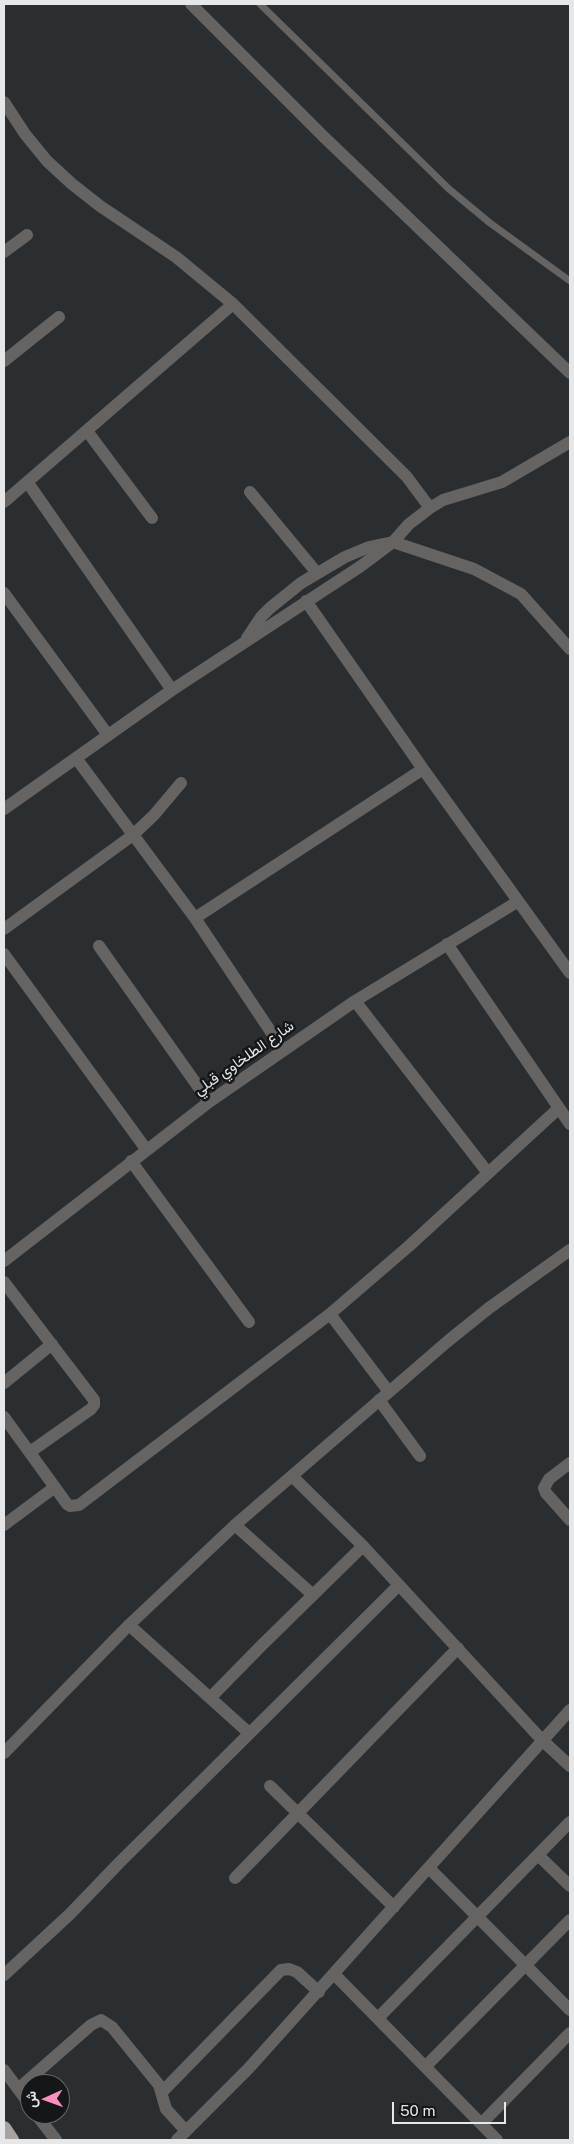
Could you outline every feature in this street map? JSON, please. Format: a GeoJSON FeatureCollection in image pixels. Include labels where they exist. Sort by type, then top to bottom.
{"type":"FeatureCollection","features":[{"type":"Feature","properties":{"kind":"highway"},"geometry":{"type":"LineString","coordinates":[[4,2128],[12,2140]]}},
{"type":"Feature","properties":{"kind":"street"},"geometry":{"type":"LineString","coordinates":[[191,4],[331,144],[570,374]]}},
{"type":"Feature","properties":{"kind":"street"},"geometry":{"type":"LineString","coordinates":[[4,102],[25,134],[47,161],[100,206],[176,257],[233,304],[407,477],[430,508]]}},
{"type":"Feature","properties":{"kind":"street"},"geometry":{"type":"LineString","coordinates":[[4,252],[27,235]]}},
{"type":"Feature","properties":{"kind":"street"},"geometry":{"type":"LineString","coordinates":[[4,502],[233,304]]}},
{"type":"Feature","properties":{"kind":"street"},"geometry":{"type":"LineString","coordinates":[[4,361],[59,317]]}},
{"type":"Feature","properties":{"kind":"street"},"geometry":{"type":"LineString","coordinates":[[87,431],[152,518]]}},
{"type":"Feature","properties":{"kind":"street"},"geometry":{"type":"LineString","coordinates":[[4,809],[172,690],[360,566],[393,542],[408,524],[442,500],[502,482],[570,442]]}},
{"type":"Feature","properties":{"kind":"street"},"geometry":{"type":"LineString","coordinates":[[28,483],[172,690]]}},
{"type":"Feature","properties":{"kind":"street"},"geometry":{"type":"LineString","coordinates":[[250,492],[317,573]]}},
{"type":"Feature","properties":{"kind":"street"},"geometry":{"type":"LineString","coordinates":[[245,642],[261,617],[270,608],[317,573],[358,551],[381,543],[393,542],[474,569],[521,594],[570,649]]}},
{"type":"Feature","properties":{"kind":"street"},"geometry":{"type":"LineString","coordinates":[[4,593],[108,735]]}},
{"type":"Feature","properties":{"kind":"street"},"geometry":{"type":"LineString","coordinates":[[306,601],[517,902],[570,973]]}},
{"type":"Feature","properties":{"kind":"street"},"geometry":{"type":"LineString","coordinates":[[76,758],[195,918],[283,1050]]}},
{"type":"Feature","properties":{"kind":"street"},"geometry":{"type":"LineString","coordinates":[[195,918],[423,769]]}},
{"type":"Feature","properties":{"kind":"street"},"geometry":{"type":"LineString","coordinates":[[4,929],[133,835],[164,805],[181,783]]}},
{"type":"Feature","properties":{"kind":"street","name":"شارع الطلخاوي قبلي"},"geometry":{"type":"LineString","coordinates":[[4,1261],[146,1149],[283,1050],[355,1001],[517,902]]}},
{"type":"Feature","properties":{"kind":"street"},"geometry":{"type":"LineString","coordinates":[[447,944],[570,1124]]}},
{"type":"Feature","properties":{"kind":"street"},"geometry":{"type":"LineString","coordinates":[[99,946],[209,1102]]}},
{"type":"Feature","properties":{"kind":"street"},"geometry":{"type":"LineString","coordinates":[[4,954],[146,1149]]}},
{"type":"Feature","properties":{"kind":"street"},"geometry":{"type":"LineString","coordinates":[[355,1001],[488,1173]]}},
{"type":"Feature","properties":{"kind":"street"},"geometry":{"type":"LineString","coordinates":[[4,1417],[67,1504],[70,1506],[78,1505],[330,1314],[409,1246],[559,1108]]}},
{"type":"Feature","properties":{"kind":"street"},"geometry":{"type":"LineString","coordinates":[[131,1161],[249,1322]]}},
{"type":"Feature","properties":{"kind":"street"},"geometry":{"type":"LineString","coordinates":[[4,1753],[129,1625],[236,1525],[384,1396],[489,1308],[570,1250]]}},
{"type":"Feature","properties":{"kind":"street"},"geometry":{"type":"LineString","coordinates":[[4,1282],[92,1395],[94,1405],[30,1452]]}},
{"type":"Feature","properties":{"kind":"street"},"geometry":{"type":"LineString","coordinates":[[330,1314],[384,1396],[420,1456]]}},
{"type":"Feature","properties":{"kind":"street"},"geometry":{"type":"LineString","coordinates":[[4,1383],[52,1344]]}},
{"type":"Feature","properties":{"kind":"street"},"geometry":{"type":"LineString","coordinates":[[570,1463],[549,1479],[544,1488],[546,1493],[570,1520]]}},
{"type":"Feature","properties":{"kind":"street"},"geometry":{"type":"LineString","coordinates":[[292,1476],[364,1546],[542,1740],[570,1766]]}},
{"type":"Feature","properties":{"kind":"street"},"geometry":{"type":"LineString","coordinates":[[4,1525],[55,1487]]}},
{"type":"Feature","properties":{"kind":"street"},"geometry":{"type":"LineString","coordinates":[[236,1525],[313,1594]]}},
{"type":"Feature","properties":{"kind":"street"},"geometry":{"type":"LineString","coordinates":[[210,1698],[313,1594],[364,1546]]}},
{"type":"Feature","properties":{"kind":"street"},"geometry":{"type":"LineString","coordinates":[[4,1975],[70,1914],[399,1585]]}},
{"type":"Feature","properties":{"kind":"street"},"geometry":{"type":"LineString","coordinates":[[129,1625],[249,1733]]}},
{"type":"Feature","properties":{"kind":"street"},"geometry":{"type":"LineString","coordinates":[[235,1878],[458,1648]]}},
{"type":"Feature","properties":{"kind":"street"},"geometry":{"type":"LineString","coordinates":[[177,2140],[249,2068],[319,1992],[570,1710]]}},
{"type":"Feature","properties":{"kind":"street"},"geometry":{"type":"LineString","coordinates":[[270,1786],[394,1907]]}},
{"type":"Feature","properties":{"kind":"street"},"geometry":{"type":"LineString","coordinates":[[378,2018],[570,1822]]}},
{"type":"Feature","properties":{"kind":"street"},"geometry":{"type":"LineString","coordinates":[[538,1855],[570,1886]]}},
{"type":"Feature","properties":{"kind":"street"},"geometry":{"type":"LineString","coordinates":[[429,1868],[570,2010]]}},
{"type":"Feature","properties":{"kind":"street"},"geometry":{"type":"LineString","coordinates":[[425,2067],[570,1920]]}},
{"type":"Feature","properties":{"kind":"street"},"geometry":{"type":"LineString","coordinates":[[163,2091],[281,1970],[289,1969],[296,1972],[319,1992]]}},
{"type":"Feature","properties":{"kind":"street"},"geometry":{"type":"LineString","coordinates":[[334,1974],[497,2140]]}},
{"type":"Feature","properties":{"kind":"street"},"geometry":{"type":"LineString","coordinates":[[18,2089],[91,2025],[101,2020],[112,2027],[163,2091],[166,2109],[186,2131]]}},
{"type":"Feature","properties":{"kind":"street"},"geometry":{"type":"LineString","coordinates":[[481,2124],[570,2033]]}},
{"type":"Feature","properties":{"kind":"street"},"geometry":{"type":"LineString","coordinates":[[4,2070],[20,2092]]}},
{"type":"Feature","properties":{"kind":"street"},"geometry":{"type":"LineString","coordinates":[[44,2124],[56,2140]]}},
{"type":"Feature","properties":{"kind":"lane"},"geometry":{"type":"LineString","coordinates":[[260,4],[449,189],[490,223],[570,280]]}}]}
